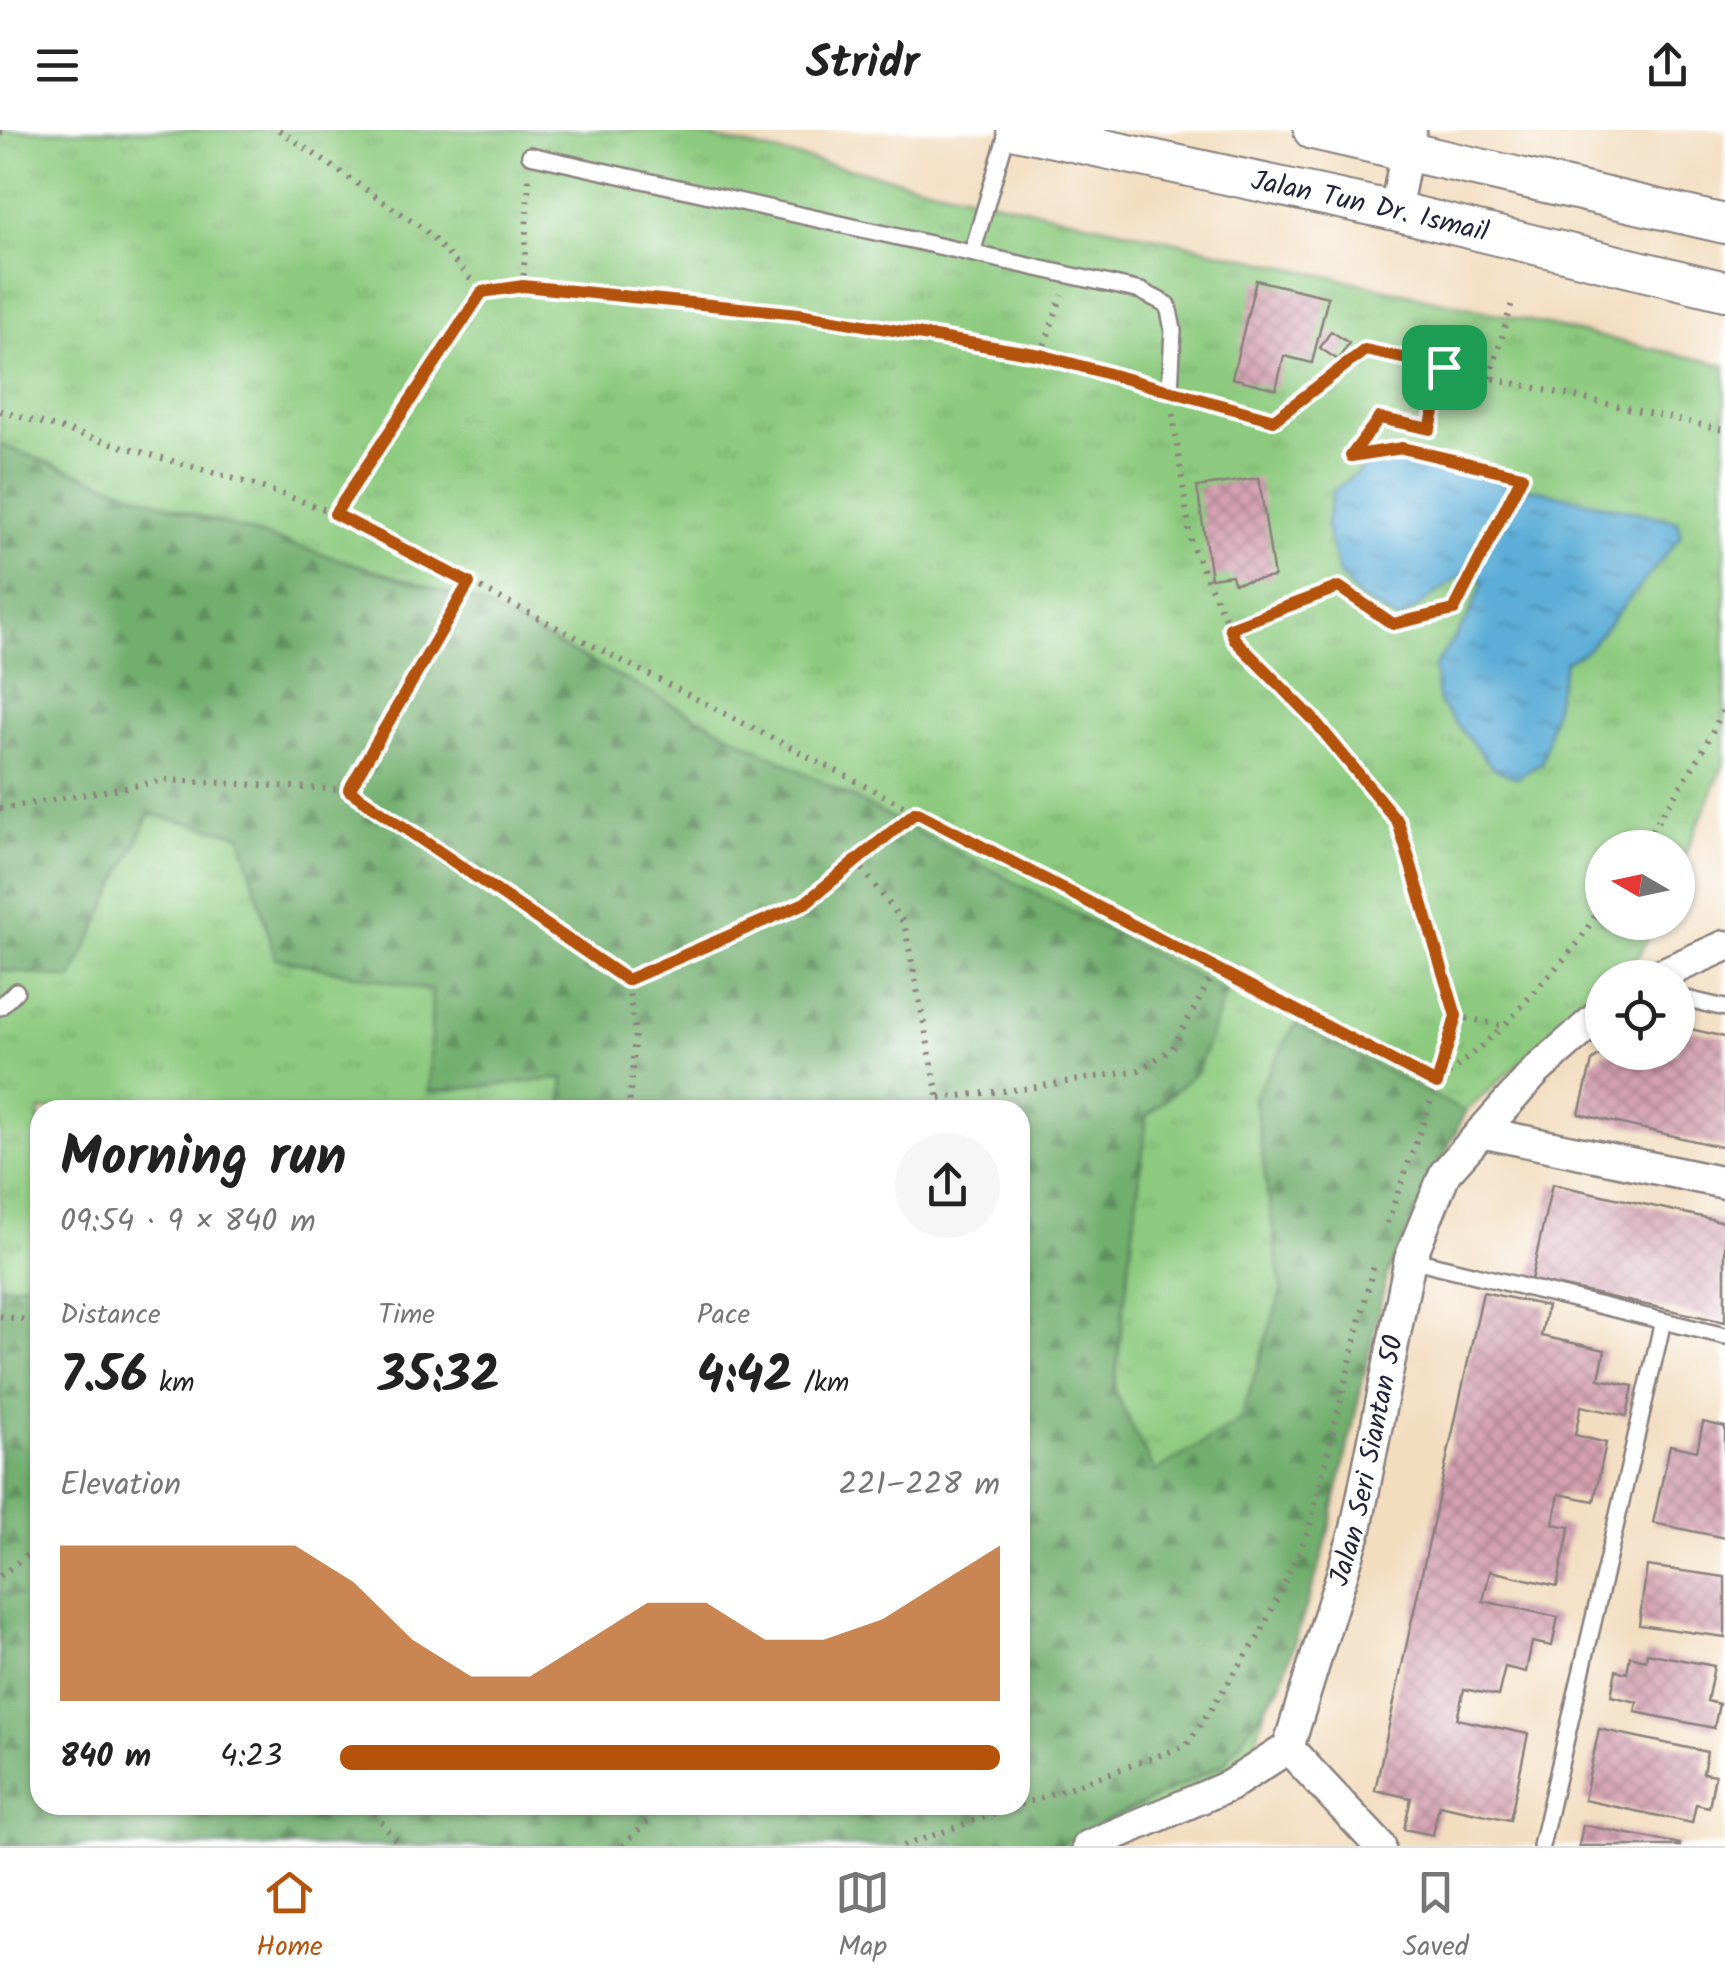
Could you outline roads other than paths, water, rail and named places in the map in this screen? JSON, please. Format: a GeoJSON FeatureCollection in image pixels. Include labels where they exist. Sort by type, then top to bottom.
{"type":"FeatureCollection","features":[{"type":"Feature","properties":{"kind":"street","name":"Jalan Tun Dr. Ismail"},"geometry":{"type":"LineString","coordinates":[[1016,130],[1396,212],[1725,291]]}},
{"type":"Feature","properties":{"kind":"street"},"geometry":{"type":"LineString","coordinates":[[1313,130],[1409,140],[1725,224]]}},
{"type":"Feature","properties":{"kind":"street"},"geometry":{"type":"LineString","coordinates":[[1396,212],[1409,140]]}},
{"type":"Feature","properties":{"kind":"street"},"geometry":{"type":"LineString","coordinates":[[1694,960],[1725,946]]}},
{"type":"Feature","properties":{"kind":"street","name":"Jalan Seri Siantan 50"},"geometry":{"type":"LineString","coordinates":[[1288,1748],[1356,1528],[1410,1260],[1445,1173],[1536,1071],[1585,1029]]}},
{"type":"Feature","properties":{"kind":"street"},"geometry":{"type":"LineString","coordinates":[[1481,1132],[1725,1183]]}},
{"type":"Feature","properties":{"kind":"street"},"geometry":{"type":"LineString","coordinates":[[1088,1846],[1229,1786],[1288,1748],[1380,1846]]}},
{"type":"Feature","properties":{"kind":"lane"},"geometry":{"type":"LineString","coordinates":[[972,254],[1008,130]]}},
{"type":"Feature","properties":{"kind":"lane"},"geometry":{"type":"LineString","coordinates":[[530,156],[1141,291],[1168,305],[1173,330],[1170,391]]}},
{"type":"Feature","properties":{"kind":"lane"},"geometry":{"type":"LineString","coordinates":[[0,1008],[16,990]]}},
{"type":"Feature","properties":{"kind":"lane"},"geometry":{"type":"LineString","coordinates":[[1695,1001],[1725,1008]]}},
{"type":"Feature","properties":{"kind":"lane"},"geometry":{"type":"LineString","coordinates":[[1410,1260],[1725,1336]]}},
{"type":"Feature","properties":{"kind":"lane"},"geometry":{"type":"LineString","coordinates":[[1541,1846],[1663,1321]]}},
{"type":"Feature","properties":{"kind":"water"},"geometry":{"type":"Polygon","coordinates":[[[1410,462],[1678,521],[1681,536],[1587,650],[1565,662],[1542,762],[1517,778],[1493,768],[1439,703],[1434,667],[1468,618],[1483,582],[1468,570],[1399,621],[1359,598],[1339,574],[1326,525],[1333,491],[1368,465],[1410,462]]]}}]}
